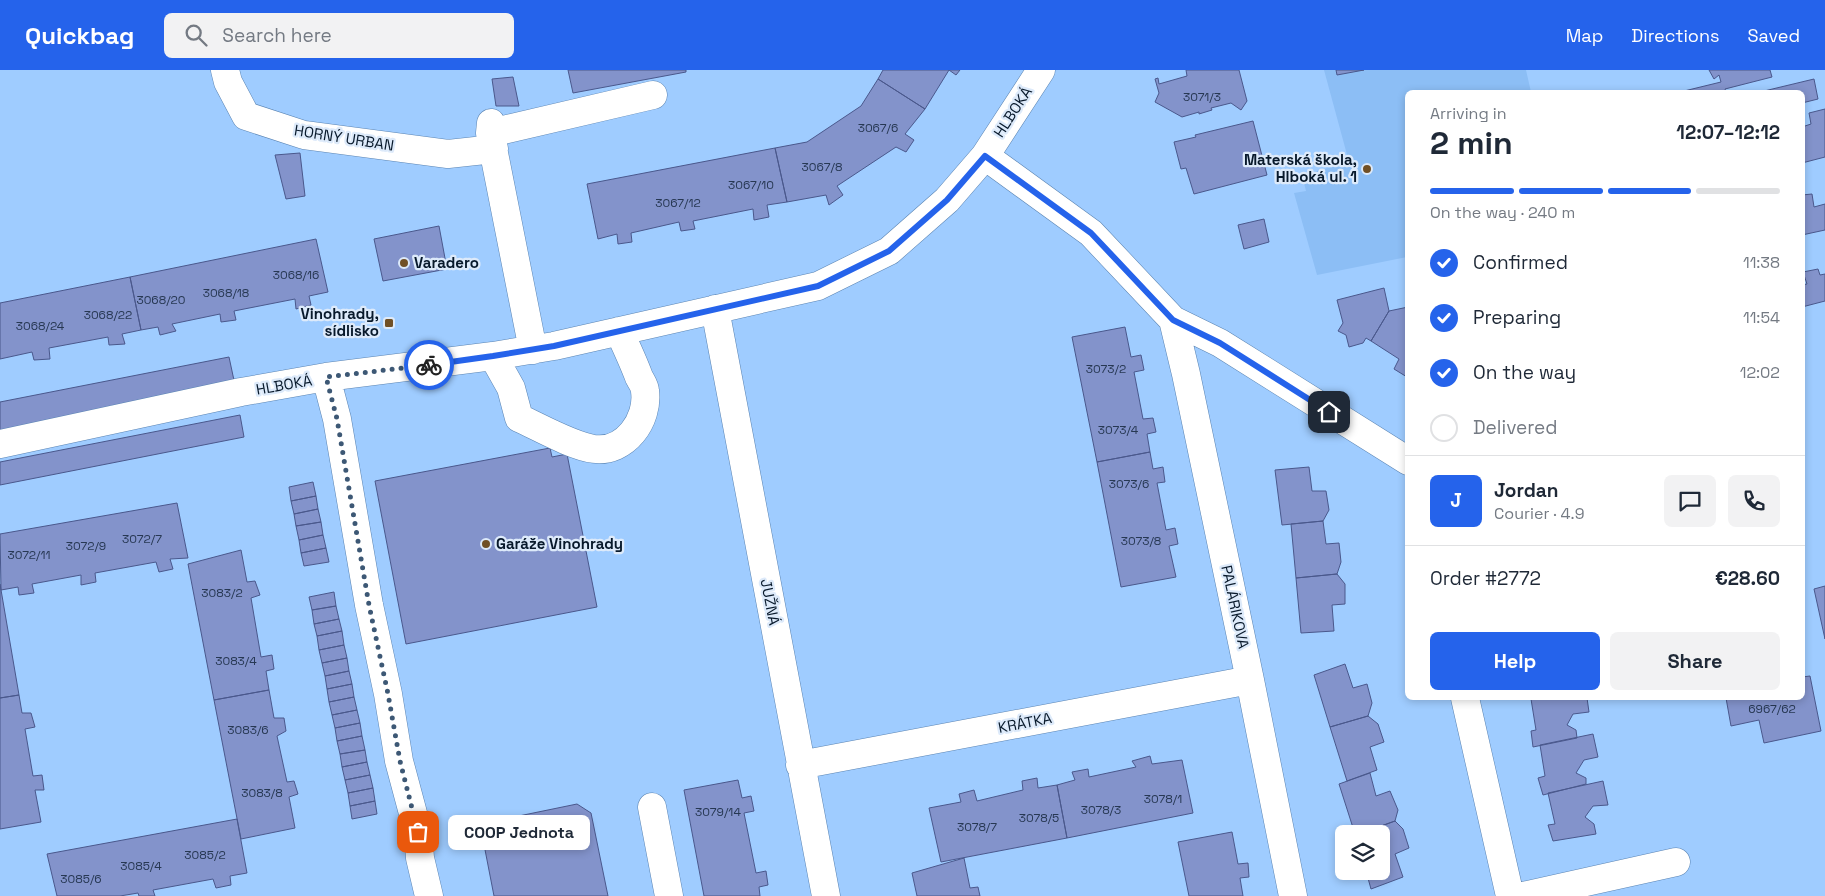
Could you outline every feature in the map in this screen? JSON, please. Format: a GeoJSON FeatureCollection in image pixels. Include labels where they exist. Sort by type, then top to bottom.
{"type":"FeatureCollection","features":[{"type":"Feature","properties":{"kind":"street","name":"HORNÝ URBAN"},"geometry":{"type":"LineString","coordinates":[[225,70],[228,82],[246,116],[304,135],[448,154],[492,135],[653,95]]}},
{"type":"Feature","properties":{"kind":"street","name":"HLBOKÁ"},"geometry":{"type":"LineString","coordinates":[[0,444],[241,392],[326,377],[533,350],[818,286],[889,251],[947,200],[985,156],[1041,70]]}},
{"type":"Feature","properties":{"kind":"street"},"geometry":{"type":"LineString","coordinates":[[492,135],[533,350]]}},
{"type":"Feature","properties":{"kind":"street"},"geometry":{"type":"LineString","coordinates":[[985,156],[1091,233],[1173,320],[1220,343],[1405,459]]}},
{"type":"Feature","properties":{"kind":"street","name":"JUŽNÁ"},"geometry":{"type":"LineString","coordinates":[[715,309],[826,896]]}},
{"type":"Feature","properties":{"kind":"street","name":"PALÁRIKOVA"},"geometry":{"type":"LineString","coordinates":[[1173,320],[1250,680],[1293,896]]}},
{"type":"Feature","properties":{"kind":"street"},"geometry":{"type":"LineString","coordinates":[[493,356],[511,388],[519,418],[572,442],[594,449],[611,448],[627,439],[637,427],[644,408],[645,390],[618,331]]}},
{"type":"Feature","properties":{"kind":"street"},"geometry":{"type":"LineString","coordinates":[[326,377],[337,419],[369,605],[400,761],[418,832],[420,858],[429,896]]}},
{"type":"Feature","properties":{"kind":"street","name":"KRÁTKA"},"geometry":{"type":"LineString","coordinates":[[800,764],[1250,680]]}},
{"type":"Feature","properties":{"kind":"street"},"geometry":{"type":"LineString","coordinates":[[1465,700],[1510,896]]}},
{"type":"Feature","properties":{"kind":"street"},"geometry":{"type":"LineString","coordinates":[[652,807],[670,896]]}},
{"type":"Feature","properties":{"kind":"street"},"geometry":{"type":"LineString","coordinates":[[1523,896],[1676,862]]}},
{"type":"Feature","properties":{"kind":"shaded area","name":"Materská škola, Hlboká ul. 1"},"geometry":{"type":"Polygon","coordinates":[[[1324,70],[1526,70],[1531,90],[1405,90],[1405,257],[1317,275],[1294,193],[1306,191],[1302,175],[1349,162],[1324,70]]]}},
{"type":"Feature","properties":{"kind":"building"},"geometry":{"type":"Polygon","coordinates":[[[568,70],[686,70],[686,72],[573,93],[568,70]]]}},
{"type":"Feature","properties":{"kind":"building"},"geometry":{"type":"Polygon","coordinates":[[[883,70],[949,70],[925,109],[878,79],[883,70]]]}},
{"type":"Feature","properties":{"kind":"building"},"geometry":{"type":"Polygon","coordinates":[[[949,70],[960,70],[956,75],[949,70]]]}},
{"type":"Feature","properties":{"kind":"building"},"geometry":{"type":"Polygon","coordinates":[[[1186,70],[1239,70],[1247,101],[1241,110],[1231,103],[1211,108],[1212,110],[1199,114],[1199,112],[1182,117],[1155,102],[1159,93],[1155,79],[1158,78],[1159,84],[1187,76],[1186,70]]]}},
{"type":"Feature","properties":{"kind":"building"},"geometry":{"type":"Polygon","coordinates":[[[1336,70],[1364,70],[1337,75],[1336,70]]]}},
{"type":"Feature","properties":{"kind":"building"},"geometry":{"type":"Polygon","coordinates":[[[1709,70],[1770,70],[1772,77],[1725,90],[1688,90],[1721,82],[1719,75],[1714,79],[1709,70]]]}},
{"type":"Feature","properties":{"kind":"building"},"geometry":{"type":"Polygon","coordinates":[[[513,77],[519,106],[496,106],[492,79],[513,77]]]}},
{"type":"Feature","properties":{"kind":"building"},"geometry":{"type":"Polygon","coordinates":[[[878,79],[925,109],[905,134],[914,140],[906,152],[896,147],[837,186],[843,195],[829,205],[826,195],[787,202],[775,148],[807,142],[861,106],[878,79]]]}},
{"type":"Feature","properties":{"kind":"building"},"geometry":{"type":"Polygon","coordinates":[[[1814,79],[1818,99],[1805,102],[1805,90],[1768,90],[1814,79]]]}},
{"type":"Feature","properties":{"kind":"building"},"geometry":{"type":"Polygon","coordinates":[[[1825,109],[1825,157],[1805,162],[1805,126],[1811,124],[1809,113],[1825,109]]]}},
{"type":"Feature","properties":{"kind":"building"},"geometry":{"type":"Polygon","coordinates":[[[1253,121],[1267,175],[1194,194],[1186,168],[1181,169],[1174,142],[1253,121]]]}},
{"type":"Feature","properties":{"kind":"building"},"geometry":{"type":"Polygon","coordinates":[[[775,148],[787,202],[767,205],[769,217],[754,220],[753,209],[693,221],[695,229],[681,231],[679,222],[631,233],[632,242],[618,244],[617,234],[598,239],[587,184],[775,148]]]}},
{"type":"Feature","properties":{"kind":"building"},"geometry":{"type":"Polygon","coordinates":[[[300,153],[305,196],[286,199],[275,155],[300,153]]]}},
{"type":"Feature","properties":{"kind":"building"},"geometry":{"type":"Polygon","coordinates":[[[1812,194],[1814,207],[1825,204],[1825,230],[1805,234],[1805,195],[1812,194]]]}},
{"type":"Feature","properties":{"kind":"building"},"geometry":{"type":"Polygon","coordinates":[[[1264,219],[1269,242],[1244,249],[1238,225],[1264,219]]]}},
{"type":"Feature","properties":{"kind":"building"},"geometry":{"type":"Polygon","coordinates":[[[439,226],[447,269],[383,281],[374,239],[439,226]]]}},
{"type":"Feature","properties":{"kind":"building"},"geometry":{"type":"Polygon","coordinates":[[[316,239],[328,292],[309,296],[311,305],[296,309],[295,299],[234,311],[236,320],[221,322],[220,314],[172,324],[176,331],[160,335],[158,327],[141,330],[130,277],[316,239]]]}},
{"type":"Feature","properties":{"kind":"building"},"geometry":{"type":"Polygon","coordinates":[[[1818,269],[1820,275],[1825,274],[1825,301],[1805,306],[1805,284],[1807,284],[1805,272],[1818,269]]]}},
{"type":"Feature","properties":{"kind":"building"},"geometry":{"type":"Polygon","coordinates":[[[130,277],[141,330],[122,334],[125,344],[109,345],[108,337],[49,348],[50,359],[34,360],[32,352],[0,359],[0,303],[130,277]]]}},
{"type":"Feature","properties":{"kind":"building"},"geometry":{"type":"Polygon","coordinates":[[[1384,288],[1389,311],[1371,341],[1366,338],[1363,343],[1349,347],[1346,335],[1338,331],[1343,323],[1337,300],[1384,288]]]}},
{"type":"Feature","properties":{"kind":"building"},"geometry":{"type":"Polygon","coordinates":[[[1405,308],[1405,376],[1394,369],[1399,359],[1371,341],[1389,311],[1405,308]]]}},
{"type":"Feature","properties":{"kind":"building"},"geometry":{"type":"Polygon","coordinates":[[[1125,327],[1131,357],[1141,355],[1144,370],[1134,372],[1143,419],[1153,418],[1156,432],[1147,434],[1150,452],[1097,462],[1072,337],[1125,327]]]}},
{"type":"Feature","properties":{"kind":"building"},"geometry":{"type":"Polygon","coordinates":[[[229,357],[235,385],[0,431],[0,402],[229,357]]]}},
{"type":"Feature","properties":{"kind":"building"},"geometry":{"type":"Polygon","coordinates":[[[240,415],[244,437],[0,485],[0,462],[240,415]]]}},
{"type":"Feature","properties":{"kind":"building","name":"Garáže Vinohrady"},"geometry":{"type":"Polygon","coordinates":[[[550,448],[552,457],[567,454],[597,607],[406,644],[375,481],[550,448]]]}},
{"type":"Feature","properties":{"kind":"building"},"geometry":{"type":"Polygon","coordinates":[[[1150,452],[1153,469],[1163,467],[1165,482],[1157,483],[1166,530],[1175,528],[1178,544],[1169,546],[1176,577],[1121,587],[1097,462],[1150,452]]]}},
{"type":"Feature","properties":{"kind":"building"},"geometry":{"type":"Polygon","coordinates":[[[1309,467],[1312,491],[1326,491],[1329,510],[1323,521],[1282,525],[1275,470],[1309,467]]]}},
{"type":"Feature","properties":{"kind":"building"},"geometry":{"type":"Polygon","coordinates":[[[313,482],[316,496],[291,501],[289,487],[313,482]]]}},
{"type":"Feature","properties":{"kind":"building"},"geometry":{"type":"Polygon","coordinates":[[[316,496],[318,509],[294,514],[291,501],[316,496]]]}},
{"type":"Feature","properties":{"kind":"building"},"geometry":{"type":"Polygon","coordinates":[[[177,503],[188,558],[170,559],[173,569],[159,572],[156,562],[95,573],[96,582],[81,585],[81,575],[32,584],[34,593],[19,595],[18,587],[1,590],[0,534],[177,503]]]}},
{"type":"Feature","properties":{"kind":"building"},"geometry":{"type":"Polygon","coordinates":[[[318,509],[321,522],[296,526],[294,514],[318,509]]]}},
{"type":"Feature","properties":{"kind":"building"},"geometry":{"type":"Polygon","coordinates":[[[1323,521],[1326,544],[1339,543],[1341,562],[1337,574],[1296,578],[1291,524],[1323,521]]]}},
{"type":"Feature","properties":{"kind":"building"},"geometry":{"type":"Polygon","coordinates":[[[321,522],[323,535],[299,540],[296,526],[321,522]]]}},
{"type":"Feature","properties":{"kind":"building"},"geometry":{"type":"Polygon","coordinates":[[[323,535],[326,548],[301,553],[299,540],[323,535]]]}},
{"type":"Feature","properties":{"kind":"building"},"geometry":{"type":"Polygon","coordinates":[[[326,548],[329,562],[304,566],[301,553],[326,548]]]}},
{"type":"Feature","properties":{"kind":"building"},"geometry":{"type":"Polygon","coordinates":[[[241,550],[247,582],[255,581],[260,595],[251,598],[261,657],[272,655],[274,669],[266,671],[269,690],[214,700],[188,564],[241,550]]]}},
{"type":"Feature","properties":{"kind":"building"},"geometry":{"type":"Polygon","coordinates":[[[1337,574],[1345,584],[1345,604],[1332,605],[1334,631],[1301,633],[1296,578],[1337,574]]]}},
{"type":"Feature","properties":{"kind":"building"},"geometry":{"type":"Polygon","coordinates":[[[0,584],[19,695],[0,698],[0,584]]]}},
{"type":"Feature","properties":{"kind":"building"},"geometry":{"type":"Polygon","coordinates":[[[1825,586],[1825,639],[1814,589],[1825,586]]]}},
{"type":"Feature","properties":{"kind":"building"},"geometry":{"type":"Polygon","coordinates":[[[334,592],[336,606],[312,610],[309,597],[334,592]]]}},
{"type":"Feature","properties":{"kind":"building"},"geometry":{"type":"Polygon","coordinates":[[[336,606],[339,619],[314,624],[312,610],[336,606]]]}},
{"type":"Feature","properties":{"kind":"building"},"geometry":{"type":"Polygon","coordinates":[[[339,619],[342,631],[317,636],[314,624],[339,619]]]}},
{"type":"Feature","properties":{"kind":"building"},"geometry":{"type":"Polygon","coordinates":[[[342,631],[344,645],[319,650],[317,636],[342,631]]]}},
{"type":"Feature","properties":{"kind":"building"},"geometry":{"type":"Polygon","coordinates":[[[344,645],[347,658],[322,663],[319,650],[344,645]]]}},
{"type":"Feature","properties":{"kind":"building"},"geometry":{"type":"Polygon","coordinates":[[[347,658],[349,671],[325,676],[322,663],[347,658]]]}},
{"type":"Feature","properties":{"kind":"building"},"geometry":{"type":"Polygon","coordinates":[[[1345,664],[1353,688],[1367,684],[1372,703],[1368,716],[1330,727],[1314,675],[1345,664]]]}},
{"type":"Feature","properties":{"kind":"building"},"geometry":{"type":"Polygon","coordinates":[[[349,671],[352,684],[327,689],[325,676],[349,671]]]}},
{"type":"Feature","properties":{"kind":"building"},"geometry":{"type":"Polygon","coordinates":[[[1810,676],[1821,731],[1764,743],[1759,720],[1731,726],[1726,700],[1805,700],[1805,677],[1810,676]]]}},
{"type":"Feature","properties":{"kind":"building"},"geometry":{"type":"Polygon","coordinates":[[[352,684],[354,697],[329,702],[327,689],[352,684]]]}},
{"type":"Feature","properties":{"kind":"building"},"geometry":{"type":"Polygon","coordinates":[[[269,690],[274,718],[284,718],[286,731],[277,736],[287,782],[294,781],[298,794],[289,797],[295,828],[241,839],[214,700],[269,690]]]}},
{"type":"Feature","properties":{"kind":"building"},"geometry":{"type":"Polygon","coordinates":[[[19,695],[22,713],[31,713],[35,727],[25,729],[33,776],[42,775],[44,790],[35,790],[41,822],[0,829],[0,698],[19,695]]]}},
{"type":"Feature","properties":{"kind":"building"},"geometry":{"type":"Polygon","coordinates":[[[354,697],[357,710],[332,715],[329,702],[354,697]]]}},
{"type":"Feature","properties":{"kind":"building"},"geometry":{"type":"Polygon","coordinates":[[[1531,700],[1587,700],[1589,712],[1573,714],[1567,725],[1576,730],[1577,738],[1533,747],[1531,731],[1536,730],[1531,700]]]}},
{"type":"Feature","properties":{"kind":"building"},"geometry":{"type":"Polygon","coordinates":[[[357,710],[360,723],[335,728],[332,715],[357,710]]]}},
{"type":"Feature","properties":{"kind":"building"},"geometry":{"type":"Polygon","coordinates":[[[1368,716],[1378,724],[1384,742],[1370,747],[1377,770],[1347,781],[1330,727],[1368,716]]]}},
{"type":"Feature","properties":{"kind":"building"},"geometry":{"type":"Polygon","coordinates":[[[360,723],[362,736],[337,741],[335,728],[360,723]]]}},
{"type":"Feature","properties":{"kind":"building"},"geometry":{"type":"Polygon","coordinates":[[[1593,734],[1598,757],[1584,760],[1576,773],[1586,778],[1586,784],[1543,795],[1538,778],[1545,776],[1540,745],[1593,734]]]}},
{"type":"Feature","properties":{"kind":"building"},"geometry":{"type":"Polygon","coordinates":[[[362,736],[365,750],[340,754],[337,741],[362,736]]]}},
{"type":"Feature","properties":{"kind":"building"},"geometry":{"type":"Polygon","coordinates":[[[365,750],[367,762],[342,767],[340,754],[365,750]]]}},
{"type":"Feature","properties":{"kind":"building"},"geometry":{"type":"Polygon","coordinates":[[[1150,756],[1152,764],[1182,760],[1193,813],[1067,838],[1057,785],[1075,780],[1072,772],[1088,769],[1089,777],[1136,767],[1132,761],[1150,756]]]}},
{"type":"Feature","properties":{"kind":"building"},"geometry":{"type":"Polygon","coordinates":[[[367,762],[370,775],[345,780],[342,767],[367,762]]]}},
{"type":"Feature","properties":{"kind":"building"},"geometry":{"type":"Polygon","coordinates":[[[1370,773],[1376,796],[1390,791],[1398,810],[1395,821],[1384,825],[1352,825],[1339,784],[1370,773]]]}},
{"type":"Feature","properties":{"kind":"building"},"geometry":{"type":"Polygon","coordinates":[[[370,775],[373,788],[348,793],[345,780],[370,775]]]}},
{"type":"Feature","properties":{"kind":"building"},"geometry":{"type":"Polygon","coordinates":[[[1037,778],[1038,788],[1057,785],[1067,838],[941,862],[929,808],[961,802],[959,794],[974,790],[977,801],[1023,790],[1022,781],[1037,778]]]}},
{"type":"Feature","properties":{"kind":"building"},"geometry":{"type":"Polygon","coordinates":[[[738,780],[742,798],[751,796],[754,811],[744,813],[756,873],[766,871],[768,885],[759,887],[760,896],[704,896],[684,790],[738,780]]]}},
{"type":"Feature","properties":{"kind":"building"},"geometry":{"type":"Polygon","coordinates":[[[1603,781],[1608,805],[1593,806],[1585,817],[1594,824],[1596,834],[1553,841],[1548,825],[1555,824],[1548,793],[1603,781]]]}},
{"type":"Feature","properties":{"kind":"building"},"geometry":{"type":"Polygon","coordinates":[[[373,788],[375,801],[350,806],[348,793],[373,788]]]}},
{"type":"Feature","properties":{"kind":"building"},"geometry":{"type":"Polygon","coordinates":[[[375,801],[377,814],[352,819],[350,806],[375,801]]]}},
{"type":"Feature","properties":{"kind":"building"},"geometry":{"type":"Polygon","coordinates":[[[577,804],[591,813],[608,896],[494,896],[480,824],[577,804]]]}},
{"type":"Feature","properties":{"kind":"building"},"geometry":{"type":"Polygon","coordinates":[[[237,819],[247,873],[230,876],[231,885],[216,888],[213,879],[153,890],[155,896],[139,896],[138,893],[120,896],[57,896],[47,854],[237,819]]]}},
{"type":"Feature","properties":{"kind":"building"},"geometry":{"type":"Polygon","coordinates":[[[1395,821],[1403,829],[1409,848],[1395,854],[1403,877],[1371,889],[1368,880],[1390,880],[1390,825],[1384,825],[1395,821]]]}},
{"type":"Feature","properties":{"kind":"building"},"geometry":{"type":"Polygon","coordinates":[[[1232,832],[1238,864],[1248,863],[1249,877],[1240,878],[1243,896],[1189,896],[1178,842],[1232,832]]]}},
{"type":"Feature","properties":{"kind":"building"},"geometry":{"type":"Polygon","coordinates":[[[964,858],[970,888],[978,887],[980,896],[917,896],[912,873],[964,858]]]}},
{"type":"Feature","properties":{"kind":"way so far"},"geometry":{"type":"LineString","coordinates":[[418,832],[400,761],[369,605],[337,419],[326,377],[429,365]]}},
{"type":"Feature","properties":{"kind":"place","name":"Materská škola, Hlboká ul. 1"},"geometry":{"type":"Point","coordinates":[1367,169]}},
{"type":"Feature","properties":{"kind":"place","name":"Varadero"},"geometry":{"type":"Point","coordinates":[404,263]}},
{"type":"Feature","properties":{"kind":"place","name":"Vinohrady, sídlisko"},"geometry":{"type":"Point","coordinates":[389,323]}},
{"type":"Feature","properties":{"kind":"place","name":"Garáže Vinohrady"},"geometry":{"type":"Point","coordinates":[486,544]}},
{"type":"Feature","properties":{"kind":"place","name":"COOP Jednota"},"geometry":{"type":"Point","coordinates":[418,832]}},
{"type":"Feature","properties":{"kind":"route"},"geometry":{"type":"LineString","coordinates":[[429,365],[554,346],[818,286],[889,251],[947,200],[985,156],[1091,233],[1173,320],[1220,343],[1329,412]]}}]}
